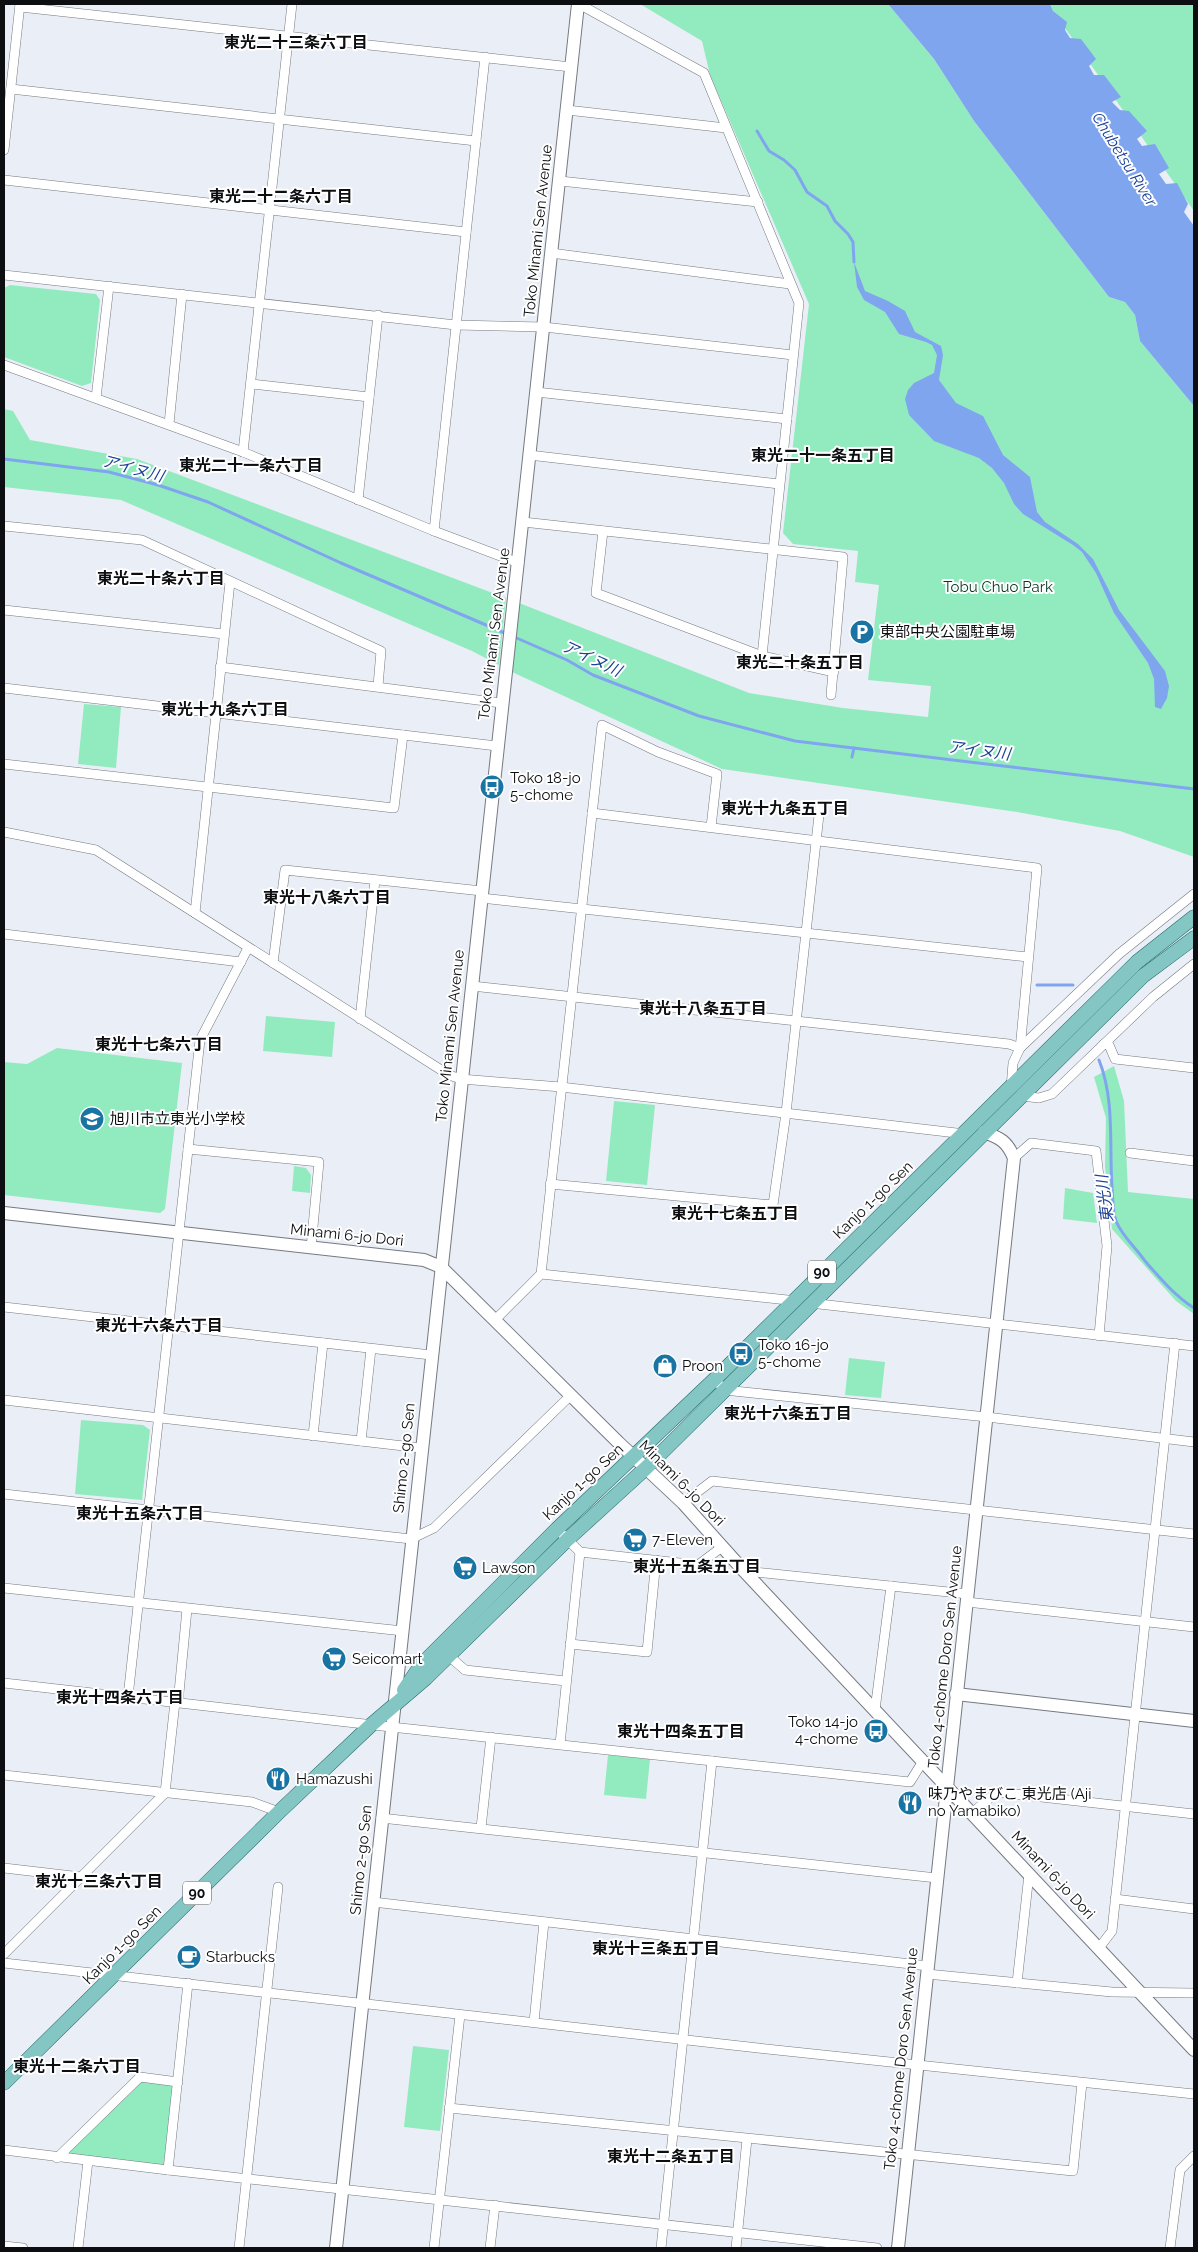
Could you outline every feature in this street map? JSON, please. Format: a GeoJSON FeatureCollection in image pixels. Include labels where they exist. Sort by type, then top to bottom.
{"type":"FeatureCollection","features":[{"type":"Feature","properties":{"kind":"main road","name":"Kanjo 1-go Sen"},"geometry":{"type":"LineString","coordinates":[[4,2083],[279,1812],[371,1725],[449,1656],[568,1539],[646,1468],[984,1132],[1016,1092],[1137,962],[1194,917]]}},
{"type":"Feature","properties":{"kind":"main road","name":"Kanjo 1-go Sen"},"geometry":{"type":"LineString","coordinates":[[393,1706],[422,1664],[557,1529],[715,1379],[793,1300],[964,1134],[1016,1092],[1143,976],[1194,938]]}},
{"type":"Feature","properties":{"kind":"street"},"geometry":{"type":"LineString","coordinates":[[243,452],[281,119],[292,4]]}},
{"type":"Feature","properties":{"kind":"street"},"geometry":{"type":"LineString","coordinates":[[578,4],[704,73],[799,303],[762,656]]}},
{"type":"Feature","properties":{"kind":"street","name":"Toko Minami Sen Avenue"},"geometry":{"type":"LineString","coordinates":[[441,1267],[507,655],[519,563],[578,4]]}},
{"type":"Feature","properties":{"kind":"street"},"geometry":{"type":"LineString","coordinates":[[4,150],[20,5],[571,68]]}},
{"type":"Feature","properties":{"kind":"street"},"geometry":{"type":"LineString","coordinates":[[434,531],[485,57]]}},
{"type":"Feature","properties":{"kind":"street"},"geometry":{"type":"LineString","coordinates":[[10,89],[476,141]]}},
{"type":"Feature","properties":{"kind":"street"},"geometry":{"type":"LineString","coordinates":[[567,110],[726,128]]}},
{"type":"Feature","properties":{"kind":"street"},"geometry":{"type":"LineString","coordinates":[[4,180],[466,232]]}},
{"type":"Feature","properties":{"kind":"street"},"geometry":{"type":"LineString","coordinates":[[560,181],[758,202]]}},
{"type":"Feature","properties":{"kind":"street"},"geometry":{"type":"LineString","coordinates":[[552,253],[790,284]]}},
{"type":"Feature","properties":{"kind":"street"},"geometry":{"type":"LineString","coordinates":[[4,275],[456,325],[544,327],[793,355]]}},
{"type":"Feature","properties":{"kind":"street"},"geometry":{"type":"LineString","coordinates":[[96,398],[108,286]]}},
{"type":"Feature","properties":{"kind":"street"},"geometry":{"type":"LineString","coordinates":[[169,424],[182,294]]}},
{"type":"Feature","properties":{"kind":"street"},"geometry":{"type":"LineString","coordinates":[[358,500],[378,315]]}},
{"type":"Feature","properties":{"kind":"street"},"geometry":{"type":"LineString","coordinates":[[4,365],[243,452],[434,531],[519,563]]}},
{"type":"Feature","properties":{"kind":"street"},"geometry":{"type":"LineString","coordinates":[[252,384],[369,396]]}},
{"type":"Feature","properties":{"kind":"street"},"geometry":{"type":"LineString","coordinates":[[536,392],[786,419]]}},
{"type":"Feature","properties":{"kind":"street"},"geometry":{"type":"LineString","coordinates":[[529,455],[779,484]]}},
{"type":"Feature","properties":{"kind":"street"},"geometry":{"type":"LineString","coordinates":[[522,522],[843,557],[831,695]]}},
{"type":"Feature","properties":{"kind":"street"},"geometry":{"type":"LineString","coordinates":[[4,526],[142,540],[382,651],[378,686]]}},
{"type":"Feature","properties":{"kind":"street"},"geometry":{"type":"LineString","coordinates":[[603,531],[596,593],[762,656],[834,672]]}},
{"type":"Feature","properties":{"kind":"street"},"geometry":{"type":"LineString","coordinates":[[194,913],[230,582]]}},
{"type":"Feature","properties":{"kind":"street"},"geometry":{"type":"LineString","coordinates":[[4,610],[224,634]]}},
{"type":"Feature","properties":{"kind":"street"},"geometry":{"type":"LineString","coordinates":[[220,667],[502,703]]}},
{"type":"Feature","properties":{"kind":"street"},"geometry":{"type":"LineString","coordinates":[[4,688],[497,746]]}},
{"type":"Feature","properties":{"kind":"street"},"geometry":{"type":"LineString","coordinates":[[494,1321],[541,1274],[602,724],[658,752],[717,774],[711,827]]}},
{"type":"Feature","properties":{"kind":"street"},"geometry":{"type":"LineString","coordinates":[[4,764],[394,808],[403,736]]}},
{"type":"Feature","properties":{"kind":"street"},"geometry":{"type":"LineString","coordinates":[[550,1184],[773,1205],[786,1114],[820,806]]}},
{"type":"Feature","properties":{"kind":"street"},"geometry":{"type":"LineString","coordinates":[[592,813],[1037,868],[1020,1048],[1013,1063],[1016,1092],[1039,1098],[1052,1094],[1104,1044],[1190,971],[1194,964]]}},
{"type":"Feature","properties":{"kind":"street"},"geometry":{"type":"LineString","coordinates":[[4,832],[96,850],[360,1020],[449,1075],[461,1079],[561,1087],[964,1134],[984,1132],[1002,1139],[1010,1147],[1014,1158],[1031,1143],[1096,1151],[1107,1246],[1099,1336]]}},
{"type":"Feature","properties":{"kind":"street"},"geometry":{"type":"LineString","coordinates":[[273,964],[284,870],[375,880],[581,908],[1028,957]]}},
{"type":"Feature","properties":{"kind":"street"},"geometry":{"type":"LineString","coordinates":[[360,1020],[375,880]]}},
{"type":"Feature","properties":{"kind":"street"},"geometry":{"type":"LineString","coordinates":[[1020,1048],[1118,954],[1194,894]]}},
{"type":"Feature","properties":{"kind":"street"},"geometry":{"type":"LineString","coordinates":[[4,934],[241,962]]}},
{"type":"Feature","properties":{"kind":"street"},"geometry":{"type":"LineString","coordinates":[[128,1697],[200,1040],[248,948]]}},
{"type":"Feature","properties":{"kind":"street"},"geometry":{"type":"LineString","coordinates":[[472,986],[1009,1044],[1020,1048]]}},
{"type":"Feature","properties":{"kind":"street"},"geometry":{"type":"LineString","coordinates":[[1104,1044],[1109,1045],[1115,1059],[1194,1068]]}},
{"type":"Feature","properties":{"kind":"street"},"geometry":{"type":"LineString","coordinates":[[188,1149],[319,1162],[311,1248]]}},
{"type":"Feature","properties":{"kind":"street"},"geometry":{"type":"LineString","coordinates":[[1130,1153],[1194,1161]]}},
{"type":"Feature","properties":{"kind":"street","name":"Toko 4-chome Doro Sen Avenue"},"geometry":{"type":"LineString","coordinates":[[898,2248],[976,1509],[998,1324],[1014,1158]]}},
{"type":"Feature","properties":{"kind":"street","name":"Minami 6-jo Dori"},"geometry":{"type":"LineString","coordinates":[[4,1213],[424,1260],[441,1267],[570,1396],[683,1503],[744,1571],[973,1812],[1194,2050]]}},
{"type":"Feature","properties":{"kind":"street","name":"Shimo 2-go Sen"},"geometry":{"type":"LineString","coordinates":[[336,2248],[441,1267]]}},
{"type":"Feature","properties":{"kind":"street"},"geometry":{"type":"LineString","coordinates":[[541,1274],[793,1300],[1194,1346]]}},
{"type":"Feature","properties":{"kind":"street"},"geometry":{"type":"LineString","coordinates":[[4,1307],[431,1355]]}},
{"type":"Feature","properties":{"kind":"street"},"geometry":{"type":"LineString","coordinates":[[313,1436],[323,1343]]}},
{"type":"Feature","properties":{"kind":"street"},"geometry":{"type":"LineString","coordinates":[[1099,1948],[1112,1931],[1175,1344]]}},
{"type":"Feature","properties":{"kind":"street"},"geometry":{"type":"LineString","coordinates":[[362,1441],[371,1349]]}},
{"type":"Feature","properties":{"kind":"street"},"geometry":{"type":"LineString","coordinates":[[715,1379],[724,1390],[987,1417],[1194,1442]]}},
{"type":"Feature","properties":{"kind":"street"},"geometry":{"type":"LineString","coordinates":[[4,1494],[411,1539],[434,1528],[570,1396]]}},
{"type":"Feature","properties":{"kind":"street"},"geometry":{"type":"LineString","coordinates":[[4,1400],[421,1448]]}},
{"type":"Feature","properties":{"kind":"street"},"geometry":{"type":"LineString","coordinates":[[683,1503],[712,1481],[1194,1534]]}},
{"type":"Feature","properties":{"kind":"street"},"geometry":{"type":"LineString","coordinates":[[557,1529],[580,1552],[698,1565],[722,1547]]}},
{"type":"Feature","properties":{"kind":"street"},"geometry":{"type":"LineString","coordinates":[[560,1744],[580,1552]]}},
{"type":"Feature","properties":{"kind":"street"},"geometry":{"type":"LineString","coordinates":[[570,1644],[647,1652],[656,1560]]}},
{"type":"Feature","properties":{"kind":"street"},"geometry":{"type":"LineString","coordinates":[[744,1571],[891,1586],[967,1598],[1194,1627]]}},
{"type":"Feature","properties":{"kind":"street"},"geometry":{"type":"LineString","coordinates":[[875,1710],[891,1586]]}},
{"type":"Feature","properties":{"kind":"street"},"geometry":{"type":"LineString","coordinates":[[4,1588],[403,1631]]}},
{"type":"Feature","properties":{"kind":"street"},"geometry":{"type":"LineString","coordinates":[[4,1954],[165,1793],[187,1609]]}},
{"type":"Feature","properties":{"kind":"street"},"geometry":{"type":"LineString","coordinates":[[449,1656],[465,1670],[566,1681]]}},
{"type":"Feature","properties":{"kind":"street"},"geometry":{"type":"LineString","coordinates":[[4,1683],[391,1728],[560,1744],[910,1782],[923,1761]]}},
{"type":"Feature","properties":{"kind":"street"},"geometry":{"type":"LineString","coordinates":[[956,1694],[1194,1721]]}},
{"type":"Feature","properties":{"kind":"street"},"geometry":{"type":"LineString","coordinates":[[481,1828],[491,1737]]}},
{"type":"Feature","properties":{"kind":"street"},"geometry":{"type":"LineString","coordinates":[[661,2248],[704,1853],[712,1761]]}},
{"type":"Feature","properties":{"kind":"street"},"geometry":{"type":"LineString","coordinates":[[4,1775],[252,1802],[279,1812]]}},
{"type":"Feature","properties":{"kind":"street"},"geometry":{"type":"LineString","coordinates":[[973,1812],[997,1792],[1194,1814]]}},
{"type":"Feature","properties":{"kind":"street"},"geometry":{"type":"LineString","coordinates":[[381,1818],[937,1878]]}},
{"type":"Feature","properties":{"kind":"street"},"geometry":{"type":"LineString","coordinates":[[4,1868],[81,1877]]}},
{"type":"Feature","properties":{"kind":"street"},"geometry":{"type":"LineString","coordinates":[[1017,1983],[1029,1874]]}},
{"type":"Feature","properties":{"kind":"street"},"geometry":{"type":"LineString","coordinates":[[239,2248],[278,1887]]}},
{"type":"Feature","properties":{"kind":"street"},"geometry":{"type":"LineString","coordinates":[[1115,1899],[1194,1908]]}},
{"type":"Feature","properties":{"kind":"street"},"geometry":{"type":"LineString","coordinates":[[373,1902],[694,1939],[1017,1983],[1112,1992],[1194,1994]]}},
{"type":"Feature","properties":{"kind":"street"},"geometry":{"type":"LineString","coordinates":[[534,2022],[544,1922]]}},
{"type":"Feature","properties":{"kind":"street"},"geometry":{"type":"LineString","coordinates":[[4,1962],[684,2040],[1194,2094]]}},
{"type":"Feature","properties":{"kind":"street"},"geometry":{"type":"LineString","coordinates":[[168,2170],[188,1984]]}},
{"type":"Feature","properties":{"kind":"street"},"geometry":{"type":"LineString","coordinates":[[434,2248],[460,2015]]}},
{"type":"Feature","properties":{"kind":"street"},"geometry":{"type":"LineString","coordinates":[[57,2158],[140,2077],[178,2082]]}},
{"type":"Feature","properties":{"kind":"street"},"geometry":{"type":"LineString","coordinates":[[449,2108],[1073,2171],[1082,2083]]}},
{"type":"Feature","properties":{"kind":"street"},"geometry":{"type":"LineString","coordinates":[[736,2248],[747,2139]]}},
{"type":"Feature","properties":{"kind":"street"},"geometry":{"type":"LineString","coordinates":[[4,2150],[57,2158],[877,2248]]}},
{"type":"Feature","properties":{"kind":"street"},"geometry":{"type":"LineString","coordinates":[[1170,2248],[1180,2170],[1194,2156]]}},
{"type":"Feature","properties":{"kind":"street"},"geometry":{"type":"LineString","coordinates":[[78,2248],[88,2161]]}},
{"type":"Feature","properties":{"kind":"street"},"geometry":{"type":"LineString","coordinates":[[490,2248],[495,2205]]}},
{"type":"Feature","properties":{"kind":"street"},"geometry":{"type":"LineString","coordinates":[[4,2246],[23,2248]]}},
{"type":"Feature","properties":{"kind":"green space","name":"Tobu Chuo Park"},"geometry":{"type":"Polygon","coordinates":[[[640,4],[888,4],[934,59],[974,121],[1109,297],[1125,302],[1135,315],[1140,341],[1194,406],[1194,857],[1120,831],[1017,812],[722,769],[512,672],[519,603],[749,693],[843,708],[928,717],[931,686],[868,680],[879,585],[855,582],[858,551],[793,544],[783,533],[809,304],[710,75],[702,41],[640,4]]]}},
{"type":"Feature","properties":{"kind":"green space"},"geometry":{"type":"Polygon","coordinates":[[[1050,4],[1194,4],[1194,211],[1053,11],[1050,4]]]}},
{"type":"Feature","properties":{"kind":"green space"},"geometry":{"type":"Polygon","coordinates":[[[10,285],[96,294],[100,300],[91,383],[82,386],[4,357],[4,288],[10,285]]]}},
{"type":"Feature","properties":{"kind":"green space"},"geometry":{"type":"Polygon","coordinates":[[[4,409],[13,411],[30,440],[137,459],[506,598],[499,665],[472,651],[121,500],[4,487],[4,409]]]}},
{"type":"Feature","properties":{"kind":"green space"},"geometry":{"type":"Polygon","coordinates":[[[84,704],[121,707],[116,768],[78,764],[84,704]]]}},
{"type":"Feature","properties":{"kind":"green space"},"geometry":{"type":"Polygon","coordinates":[[[266,1016],[335,1022],[332,1057],[263,1051],[266,1016]]]}},
{"type":"Feature","properties":{"kind":"green space"},"geometry":{"type":"Polygon","coordinates":[[[57,1048],[182,1063],[165,1209],[160,1213],[4,1195],[4,1062],[27,1064],[57,1048]]]}},
{"type":"Feature","properties":{"kind":"green space"},"geometry":{"type":"Polygon","coordinates":[[[1114,1066],[1124,1101],[1128,1192],[1194,1199],[1194,1314],[1176,1301],[1112,1229],[1105,1167],[1106,1118],[1094,1077],[1114,1066]]]}},
{"type":"Feature","properties":{"kind":"green space"},"geometry":{"type":"Polygon","coordinates":[[[614,1101],[655,1105],[647,1185],[606,1181],[614,1101]]]}},
{"type":"Feature","properties":{"kind":"green space"},"geometry":{"type":"Polygon","coordinates":[[[294,1166],[306,1168],[311,1175],[310,1193],[292,1191],[294,1166]]]}},
{"type":"Feature","properties":{"kind":"green space"},"geometry":{"type":"Polygon","coordinates":[[[1065,1188],[1093,1193],[1097,1223],[1063,1219],[1065,1188]]]}},
{"type":"Feature","properties":{"kind":"green space"},"geometry":{"type":"Polygon","coordinates":[[[849,1358],[885,1362],[881,1398],[845,1395],[849,1358]]]}},
{"type":"Feature","properties":{"kind":"green space"},"geometry":{"type":"Polygon","coordinates":[[[81,1420],[143,1425],[150,1430],[142,1500],[75,1494],[81,1420]]]}},
{"type":"Feature","properties":{"kind":"green space"},"geometry":{"type":"Polygon","coordinates":[[[608,1755],[650,1759],[646,1799],[604,1795],[608,1755]]]}},
{"type":"Feature","properties":{"kind":"green space"},"geometry":{"type":"Polygon","coordinates":[[[413,2046],[449,2050],[440,2131],[404,2127],[413,2046]]]}},
{"type":"Feature","properties":{"kind":"green space"},"geometry":{"type":"Polygon","coordinates":[[[140,2077],[178,2082],[168,2170],[57,2158],[140,2077]]]}},
{"type":"Feature","properties":{"kind":"water","name":"Chubetsu River"},"geometry":{"type":"Polygon","coordinates":[[[888,4],[1050,4],[1053,11],[1067,22],[1065,30],[1070,38],[1081,39],[1096,59],[1089,66],[1094,75],[1104,75],[1121,97],[1112,102],[1120,110],[1129,111],[1147,131],[1137,139],[1142,146],[1155,144],[1169,168],[1159,174],[1166,184],[1177,183],[1188,204],[1184,212],[1194,226],[1194,406],[1140,341],[1135,315],[1125,302],[1109,297],[974,121],[934,59],[888,4]]]}},
{"type":"Feature","properties":{"kind":"water"},"geometry":{"type":"Polygon","coordinates":[[[854,262],[865,291],[905,311],[915,332],[941,346],[943,355],[939,380],[956,403],[983,416],[1003,455],[1030,477],[1037,512],[1045,522],[1078,544],[1093,559],[1119,610],[1165,671],[1169,686],[1167,698],[1161,709],[1155,707],[1154,679],[1148,663],[1114,613],[1096,573],[1082,552],[1023,514],[1014,504],[1004,483],[992,468],[979,458],[934,441],[909,415],[905,399],[908,390],[914,383],[934,373],[937,355],[932,345],[899,334],[885,312],[864,300],[857,287],[854,262]]]}},
{"type":"Feature","properties":{"kind":"waterway"},"geometry":{"type":"LineString","coordinates":[[757,131],[769,151],[784,160],[795,170],[807,192],[827,206],[835,221],[848,234],[853,242],[854,262]]}},
{"type":"Feature","properties":{"kind":"waterway","name":"アイヌ川"},"geometry":{"type":"LineString","coordinates":[[4,459],[109,472],[158,485],[208,502],[341,563],[507,634]]}},
{"type":"Feature","properties":{"kind":"waterway","name":"アイヌ川"},"geometry":{"type":"LineString","coordinates":[[512,636],[567,660],[593,675],[699,716],[795,741],[1194,789]]}},
{"type":"Feature","properties":{"kind":"waterway","name":"東光川"},"geometry":{"type":"LineString","coordinates":[[852,757],[854,748]]}},
{"type":"Feature","properties":{"kind":"waterway","name":"東光川"},"geometry":{"type":"LineString","coordinates":[[1037,985],[1073,985]]}},
{"type":"Feature","properties":{"kind":"waterway","name":"東光川"},"geometry":{"type":"LineString","coordinates":[[1099,1060],[1104,1075],[1109,1107],[1113,1204],[1116,1221],[1125,1237],[1156,1274],[1194,1308]]}},
{"type":"Feature","properties":{"kind":"place","name":"東部中央公園駐車場"},"geometry":{"type":"Point","coordinates":[862,632]}},
{"type":"Feature","properties":{"kind":"place","name":"Toko 18-jo 5-chome"},"geometry":{"type":"Point","coordinates":[492,787]}},
{"type":"Feature","properties":{"kind":"place","name":"旭川市立東光小学校"},"geometry":{"type":"Point","coordinates":[92,1119]}},
{"type":"Feature","properties":{"kind":"place","name":"Toko 16-jo 5-chome"},"geometry":{"type":"Point","coordinates":[741,1354]}},
{"type":"Feature","properties":{"kind":"place","name":"Proon"},"geometry":{"type":"Point","coordinates":[665,1366]}},
{"type":"Feature","properties":{"kind":"place","name":"7-Eleven"},"geometry":{"type":"Point","coordinates":[635,1540]}},
{"type":"Feature","properties":{"kind":"place","name":"Lawson"},"geometry":{"type":"Point","coordinates":[465,1568]}},
{"type":"Feature","properties":{"kind":"place","name":"Seicomart"},"geometry":{"type":"Point","coordinates":[334,1659]}},
{"type":"Feature","properties":{"kind":"place","name":"Toko 14-jo 4-chome"},"geometry":{"type":"Point","coordinates":[876,1731]}},
{"type":"Feature","properties":{"kind":"place","name":"Hamazushi"},"geometry":{"type":"Point","coordinates":[278,1779]}},
{"type":"Feature","properties":{"kind":"place","name":"味乃やまびこ 東光店 (Aji no Yamabiko)"},"geometry":{"type":"Point","coordinates":[910,1803]}},
{"type":"Feature","properties":{"kind":"place","name":"Starbucks"},"geometry":{"type":"Point","coordinates":[189,1957]}},
{"type":"Feature","properties":{"kind":"district","name":"東光二十三条六丁目"},"geometry":{"type":"Point","coordinates":[296,42]}},
{"type":"Feature","properties":{"kind":"district","name":"東光二十二条六丁目"},"geometry":{"type":"Point","coordinates":[281,196]}},
{"type":"Feature","properties":{"kind":"district","name":"東光二十一条五丁目"},"geometry":{"type":"Point","coordinates":[823,455]}},
{"type":"Feature","properties":{"kind":"district","name":"東光二十一条六丁目"},"geometry":{"type":"Point","coordinates":[251,465]}},
{"type":"Feature","properties":{"kind":"district","name":"東光二十条六丁目"},"geometry":{"type":"Point","coordinates":[161,578]}},
{"type":"Feature","properties":{"kind":"district","name":"東光二十条五丁目"},"geometry":{"type":"Point","coordinates":[800,662]}},
{"type":"Feature","properties":{"kind":"district","name":"東光十九条六丁目"},"geometry":{"type":"Point","coordinates":[225,709]}},
{"type":"Feature","properties":{"kind":"district","name":"東光十九条五丁目"},"geometry":{"type":"Point","coordinates":[785,808]}},
{"type":"Feature","properties":{"kind":"district","name":"東光十八条六丁目"},"geometry":{"type":"Point","coordinates":[327,897]}},
{"type":"Feature","properties":{"kind":"district","name":"東光十八条五丁目"},"geometry":{"type":"Point","coordinates":[703,1008]}},
{"type":"Feature","properties":{"kind":"district","name":"東光十七条六丁目"},"geometry":{"type":"Point","coordinates":[159,1044]}},
{"type":"Feature","properties":{"kind":"district","name":"東光十七条五丁目"},"geometry":{"type":"Point","coordinates":[735,1213]}},
{"type":"Feature","properties":{"kind":"district","name":"東光十六条六丁目"},"geometry":{"type":"Point","coordinates":[159,1325]}},
{"type":"Feature","properties":{"kind":"district","name":"東光十六条五丁目"},"geometry":{"type":"Point","coordinates":[788,1413]}},
{"type":"Feature","properties":{"kind":"district","name":"東光十五条六丁目"},"geometry":{"type":"Point","coordinates":[140,1513]}},
{"type":"Feature","properties":{"kind":"district","name":"東光十五条五丁目"},"geometry":{"type":"Point","coordinates":[697,1566]}},
{"type":"Feature","properties":{"kind":"district","name":"東光十四条六丁目"},"geometry":{"type":"Point","coordinates":[120,1697]}},
{"type":"Feature","properties":{"kind":"district","name":"東光十四条五丁目"},"geometry":{"type":"Point","coordinates":[681,1731]}},
{"type":"Feature","properties":{"kind":"district","name":"東光十三条六丁目"},"geometry":{"type":"Point","coordinates":[99,1881]}},
{"type":"Feature","properties":{"kind":"district","name":"東光十三条五丁目"},"geometry":{"type":"Point","coordinates":[656,1948]}},
{"type":"Feature","properties":{"kind":"district","name":"東光十二条六丁目"},"geometry":{"type":"Point","coordinates":[77,2066]}},
{"type":"Feature","properties":{"kind":"district","name":"東光十二条五丁目"},"geometry":{"type":"Point","coordinates":[671,2156]}}]}
